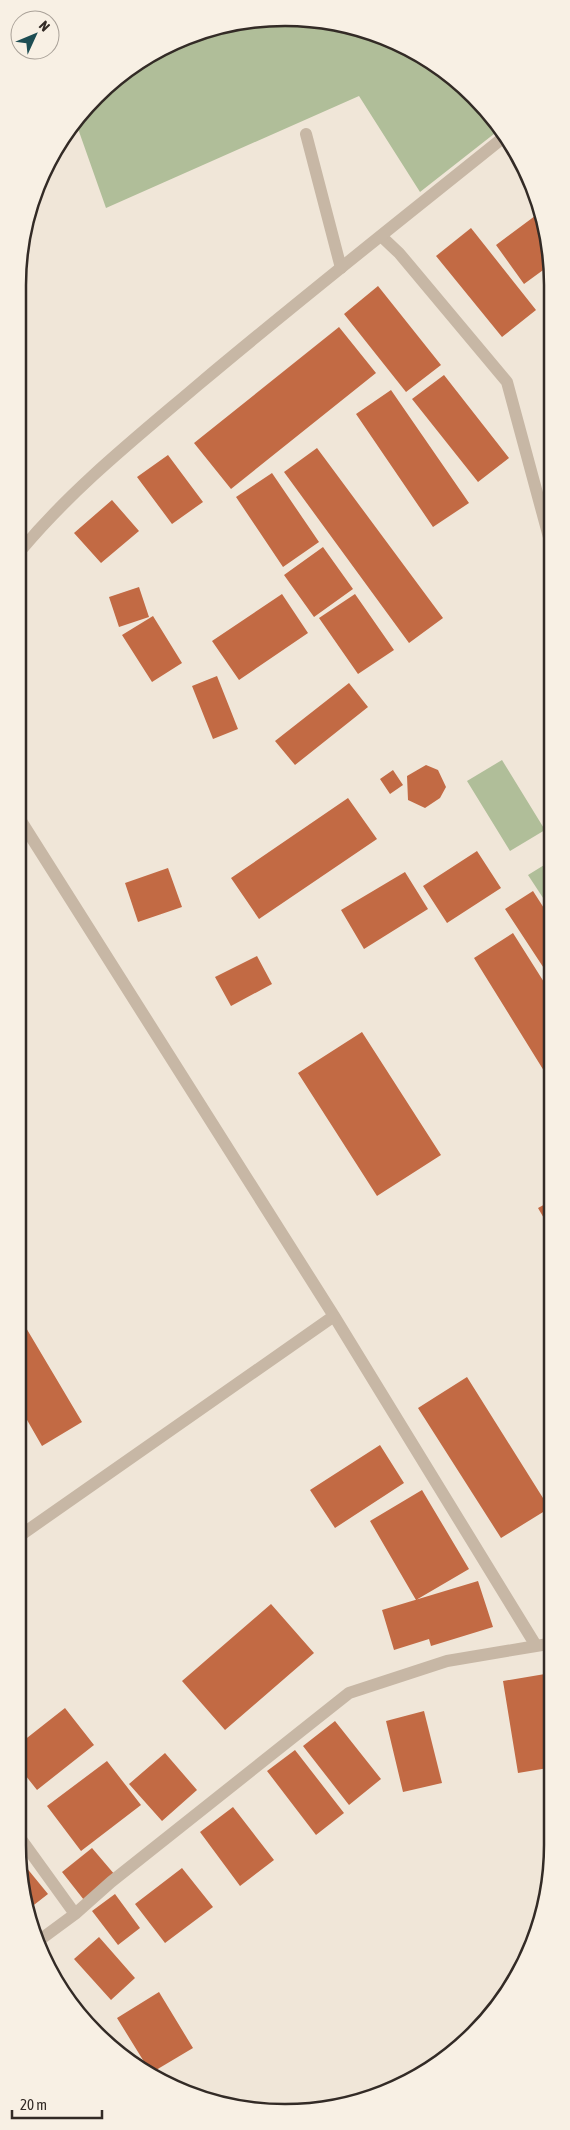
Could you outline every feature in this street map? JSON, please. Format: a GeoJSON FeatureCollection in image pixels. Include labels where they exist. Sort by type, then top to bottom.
{"type":"FeatureCollection","features":[{"type":"Feature","properties":{"kind":"street"},"geometry":{"type":"LineString","coordinates":[[306,134],[341,268]]}},
{"type":"Feature","properties":{"kind":"street"},"geometry":{"type":"LineString","coordinates":[[26,544],[51,515],[124,447],[264,329],[500,141]]}},
{"type":"Feature","properties":{"kind":"street"},"geometry":{"type":"LineString","coordinates":[[381,236],[399,253],[507,382],[544,518]]}},
{"type":"Feature","properties":{"kind":"street"},"geometry":{"type":"LineString","coordinates":[[26,828],[542,1644],[447,1661],[348,1693],[111,1882],[75,1914],[43,1937]]}},
{"type":"Feature","properties":{"kind":"street"},"geometry":{"type":"LineString","coordinates":[[26,1531],[334,1316]]}},
{"type":"Feature","properties":{"kind":"street"},"geometry":{"type":"LineString","coordinates":[[26,1845],[75,1914]]}},
{"type":"Feature","properties":{"kind":"green space"},"geometry":{"type":"Polygon","coordinates":[[[285,26],[319,28],[352,35],[384,46],[429,70],[456,90],[480,114],[495,133],[420,192],[359,96],[106,208],[78,129],[80,127],[114,90],[141,70],[186,46],[235,31],[285,26]]]}},
{"type":"Feature","properties":{"kind":"green space"},"geometry":{"type":"Polygon","coordinates":[[[502,760],[544,831],[510,851],[467,781],[502,760]]]}},
{"type":"Feature","properties":{"kind":"green space"},"geometry":{"type":"Polygon","coordinates":[[[544,865],[544,899],[528,875],[544,865]]]}},
{"type":"Feature","properties":{"kind":"building"},"geometry":{"type":"Polygon","coordinates":[[[534,216],[542,251],[543,270],[524,284],[496,245],[534,216]]]}},
{"type":"Feature","properties":{"kind":"building"},"geometry":{"type":"Polygon","coordinates":[[[471,228],[536,310],[502,337],[436,256],[471,228]]]}},
{"type":"Feature","properties":{"kind":"building"},"geometry":{"type":"Polygon","coordinates":[[[378,286],[441,365],[406,392],[344,314],[378,286]]]}},
{"type":"Feature","properties":{"kind":"building"},"geometry":{"type":"Polygon","coordinates":[[[339,327],[376,373],[231,489],[194,443],[339,327]]]}},
{"type":"Feature","properties":{"kind":"building"},"geometry":{"type":"Polygon","coordinates":[[[444,375],[509,458],[478,482],[412,399],[444,375]]]}},
{"type":"Feature","properties":{"kind":"building"},"geometry":{"type":"Polygon","coordinates":[[[391,390],[469,503],[433,527],[356,414],[391,390]]]}},
{"type":"Feature","properties":{"kind":"building"},"geometry":{"type":"Polygon","coordinates":[[[317,448],[443,618],[409,643],[284,472],[317,448]]]}},
{"type":"Feature","properties":{"kind":"building"},"geometry":{"type":"Polygon","coordinates":[[[168,455],[203,502],[172,524],[137,477],[168,455]]]}},
{"type":"Feature","properties":{"kind":"building"},"geometry":{"type":"Polygon","coordinates":[[[272,473],[319,542],[283,567],[236,497],[272,473]]]}},
{"type":"Feature","properties":{"kind":"building"},"geometry":{"type":"Polygon","coordinates":[[[112,500],[139,531],[101,563],[74,533],[112,500]]]}},
{"type":"Feature","properties":{"kind":"building"},"geometry":{"type":"Polygon","coordinates":[[[323,547],[353,589],[314,617],[284,575],[323,547]]]}},
{"type":"Feature","properties":{"kind":"building"},"geometry":{"type":"Polygon","coordinates":[[[139,587],[149,617],[119,627],[109,597],[139,587]]]}},
{"type":"Feature","properties":{"kind":"building"},"geometry":{"type":"Polygon","coordinates":[[[282,594],[308,633],[239,680],[212,641],[282,594]]]}},
{"type":"Feature","properties":{"kind":"building"},"geometry":{"type":"Polygon","coordinates":[[[355,594],[394,650],[358,674],[319,618],[355,594]]]}},
{"type":"Feature","properties":{"kind":"building"},"geometry":{"type":"Polygon","coordinates":[[[153,616],[182,663],[152,682],[122,635],[153,616]]]}},
{"type":"Feature","properties":{"kind":"building"},"geometry":{"type":"Polygon","coordinates":[[[217,676],[238,729],[213,739],[192,686],[217,676]]]}},
{"type":"Feature","properties":{"kind":"building"},"geometry":{"type":"Polygon","coordinates":[[[349,683],[368,707],[295,765],[275,741],[349,683]]]}},
{"type":"Feature","properties":{"kind":"building"},"geometry":{"type":"Polygon","coordinates":[[[426,765],[438,770],[446,787],[440,798],[425,808],[408,800],[407,776],[426,765]]]}},
{"type":"Feature","properties":{"kind":"building"},"geometry":{"type":"Polygon","coordinates":[[[393,770],[403,785],[390,794],[380,779],[393,770]]]}},
{"type":"Feature","properties":{"kind":"building"},"geometry":{"type":"Polygon","coordinates":[[[348,798],[377,839],[259,919],[231,878],[348,798]]]}},
{"type":"Feature","properties":{"kind":"building"},"geometry":{"type":"Polygon","coordinates":[[[477,851],[501,888],[447,923],[423,886],[477,851]]]}},
{"type":"Feature","properties":{"kind":"building"},"geometry":{"type":"Polygon","coordinates":[[[168,868],[182,907],[138,922],[125,883],[168,868]]]}},
{"type":"Feature","properties":{"kind":"building"},"geometry":{"type":"Polygon","coordinates":[[[405,872],[428,909],[364,949],[341,910],[405,872]]]}},
{"type":"Feature","properties":{"kind":"building"},"geometry":{"type":"Polygon","coordinates":[[[533,891],[544,908],[544,968],[505,909],[533,891]]]}},
{"type":"Feature","properties":{"kind":"building"},"geometry":{"type":"Polygon","coordinates":[[[513,933],[544,982],[544,1071],[474,958],[513,933]]]}},
{"type":"Feature","properties":{"kind":"building"},"geometry":{"type":"Polygon","coordinates":[[[257,956],[272,984],[231,1006],[215,977],[257,956]]]}},
{"type":"Feature","properties":{"kind":"building"},"geometry":{"type":"Polygon","coordinates":[[[362,1032],[441,1155],[377,1196],[298,1073],[362,1032]]]}},
{"type":"Feature","properties":{"kind":"building"},"geometry":{"type":"Polygon","coordinates":[[[544,1205],[544,1218],[538,1208],[544,1205]]]}},
{"type":"Feature","properties":{"kind":"building"},"geometry":{"type":"Polygon","coordinates":[[[26,1328],[82,1422],[42,1446],[26,1418],[26,1328]]]}},
{"type":"Feature","properties":{"kind":"building"},"geometry":{"type":"Polygon","coordinates":[[[467,1377],[544,1500],[544,1511],[501,1538],[418,1408],[467,1377]]]}},
{"type":"Feature","properties":{"kind":"building"},"geometry":{"type":"Polygon","coordinates":[[[380,1445],[404,1483],[335,1528],[310,1490],[380,1445]]]}},
{"type":"Feature","properties":{"kind":"building"},"geometry":{"type":"Polygon","coordinates":[[[422,1490],[469,1569],[416,1600],[370,1521],[422,1490]]]}},
{"type":"Feature","properties":{"kind":"building"},"geometry":{"type":"Polygon","coordinates":[[[478,1581],[493,1627],[431,1646],[429,1639],[394,1650],[382,1610],[478,1581]]]}},
{"type":"Feature","properties":{"kind":"building"},"geometry":{"type":"Polygon","coordinates":[[[271,1604],[314,1653],[225,1730],[182,1681],[271,1604]]]}},
{"type":"Feature","properties":{"kind":"building"},"geometry":{"type":"Polygon","coordinates":[[[544,1674],[544,1769],[518,1773],[503,1681],[544,1674]]]}},
{"type":"Feature","properties":{"kind":"building"},"geometry":{"type":"Polygon","coordinates":[[[65,1708],[94,1745],[37,1790],[26,1776],[26,1739],[65,1708]]]}},
{"type":"Feature","properties":{"kind":"building"},"geometry":{"type":"Polygon","coordinates":[[[424,1711],[442,1783],[403,1792],[386,1721],[424,1711]]]}},
{"type":"Feature","properties":{"kind":"building"},"geometry":{"type":"Polygon","coordinates":[[[335,1721],[381,1779],[349,1805],[303,1746],[335,1721]]]}},
{"type":"Feature","properties":{"kind":"building"},"geometry":{"type":"Polygon","coordinates":[[[295,1750],[344,1813],[316,1835],[267,1771],[295,1750]]]}},
{"type":"Feature","properties":{"kind":"building"},"geometry":{"type":"Polygon","coordinates":[[[165,1753],[197,1790],[162,1821],[129,1784],[165,1753]]]}},
{"type":"Feature","properties":{"kind":"building"},"geometry":{"type":"Polygon","coordinates":[[[107,1761],[141,1805],[81,1851],[47,1806],[107,1761]]]}},
{"type":"Feature","properties":{"kind":"building"},"geometry":{"type":"Polygon","coordinates":[[[233,1807],[274,1860],[240,1886],[200,1832],[233,1807]]]}},
{"type":"Feature","properties":{"kind":"building"},"geometry":{"type":"Polygon","coordinates":[[[92,1848],[115,1875],[84,1900],[62,1872],[92,1848]]]}},
{"type":"Feature","properties":{"kind":"building"},"geometry":{"type":"Polygon","coordinates":[[[182,1868],[213,1907],[165,1943],[135,1904],[182,1868]]]}},
{"type":"Feature","properties":{"kind":"building"},"geometry":{"type":"Polygon","coordinates":[[[27,1869],[48,1894],[33,1905],[27,1869]]]}},
{"type":"Feature","properties":{"kind":"building"},"geometry":{"type":"Polygon","coordinates":[[[115,1894],[140,1928],[118,1945],[92,1911],[115,1894]]]}},
{"type":"Feature","properties":{"kind":"building"},"geometry":{"type":"Polygon","coordinates":[[[99,1937],[135,1978],[111,2000],[74,1959],[99,1937]]]}},
{"type":"Feature","properties":{"kind":"building"},"geometry":{"type":"Polygon","coordinates":[[[159,1992],[193,2048],[157,2069],[144,2062],[117,2018],[159,1992]]]}}]}
